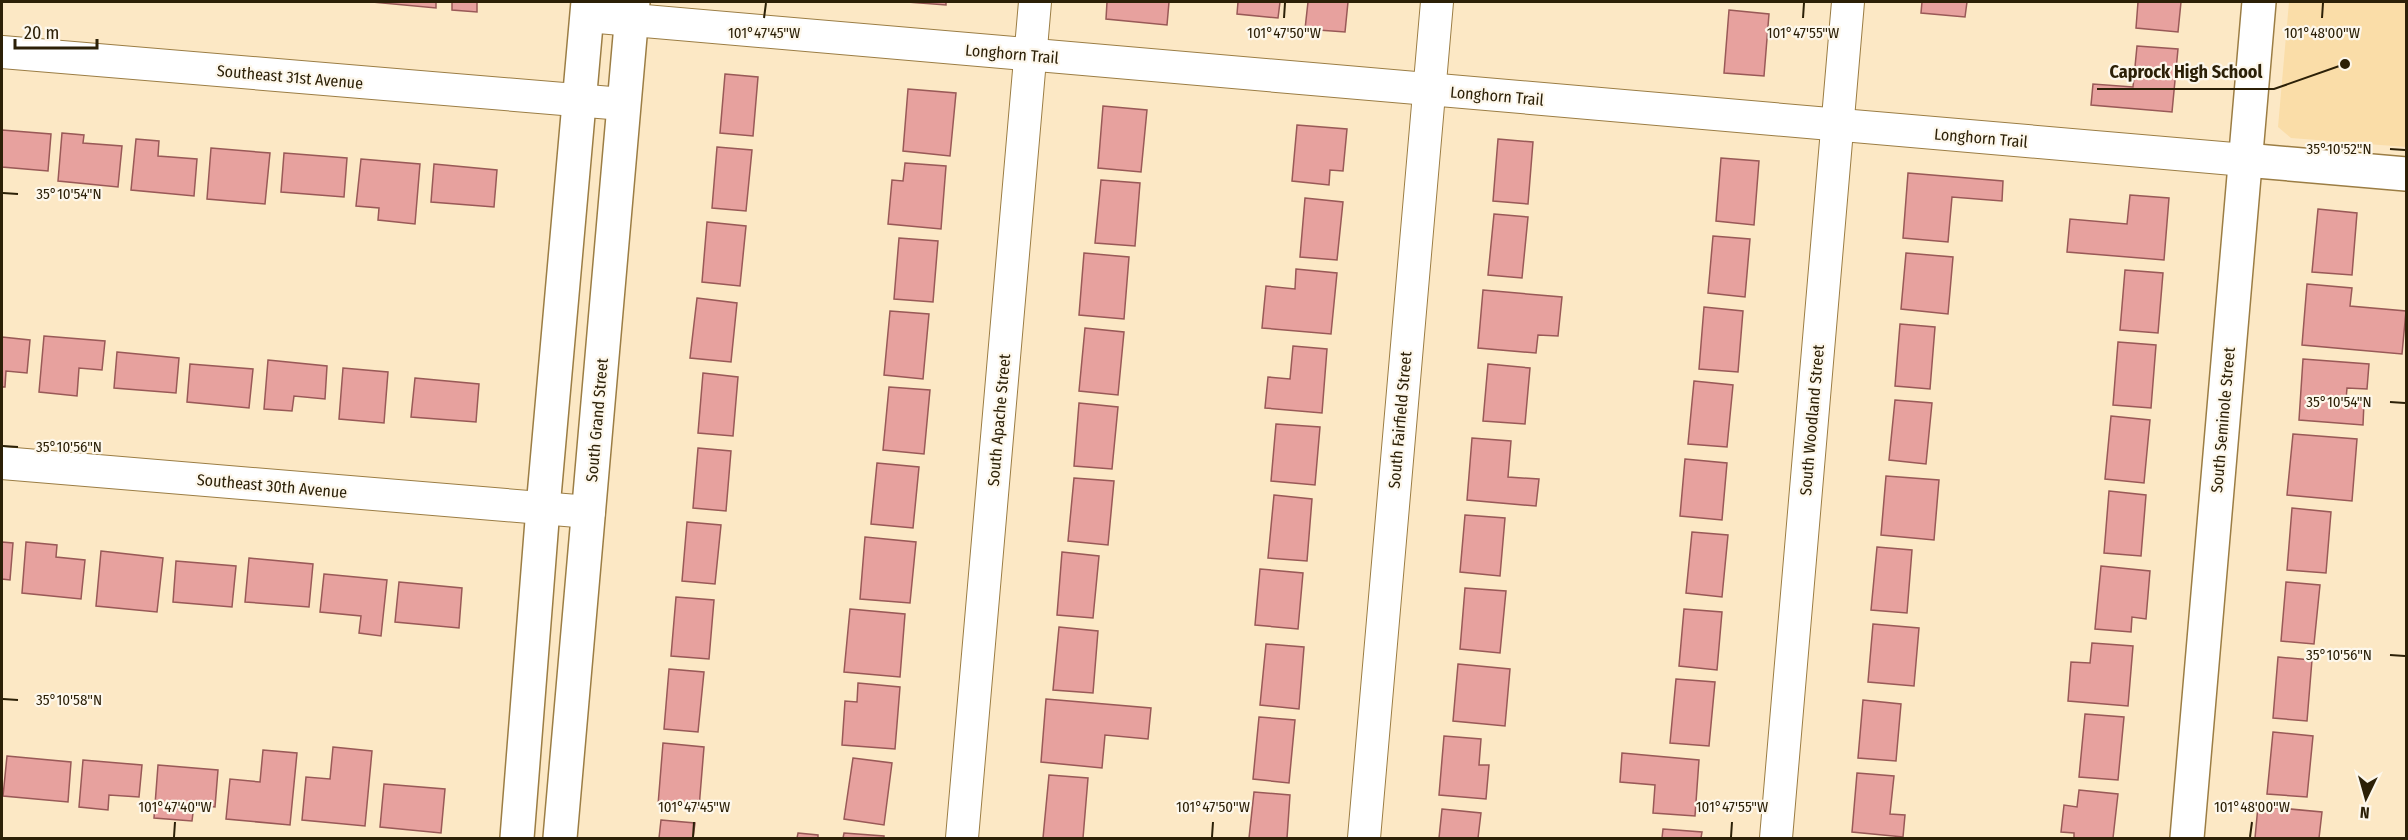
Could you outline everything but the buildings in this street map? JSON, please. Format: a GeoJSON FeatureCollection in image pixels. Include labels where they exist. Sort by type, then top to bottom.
{"type":"FeatureCollection","features":[{"type":"Feature","properties":{"kind":"main road","name":"South Seminole Street"},"geometry":{"type":"LineString","coordinates":[[2187,838],[2259,2]]}},
{"type":"Feature","properties":{"kind":"main road"},"geometry":{"type":"LineString","coordinates":[[516,838],[587,9]]}},
{"type":"Feature","properties":{"kind":"main road","name":"South Grand Street"},"geometry":{"type":"LineString","coordinates":[[560,838],[632,11]]}},
{"type":"Feature","properties":{"kind":"main road","name":"Longhorn Trail"},"geometry":{"type":"LineString","coordinates":[[2245,160],[2406,174]]}},
{"type":"Feature","properties":{"kind":"street","name":"South Apache Street"},"geometry":{"type":"LineString","coordinates":[[962,838],[1035,2]]}},
{"type":"Feature","properties":{"kind":"street","name":"South Fairfield Street"},"geometry":{"type":"LineString","coordinates":[[1364,838],[1437,2]]}},
{"type":"Feature","properties":{"kind":"street","name":"South Woodland Street"},"geometry":{"type":"LineString","coordinates":[[1776,838],[1848,2]]}},
{"type":"Feature","properties":{"kind":"street","name":"Longhorn Trail"},"geometry":{"type":"LineString","coordinates":[[587,9],[632,11],[1030,56],[2245,160]]}},
{"type":"Feature","properties":{"kind":"street","name":"Southeast 31st Avenue"},"geometry":{"type":"LineString","coordinates":[[2,52],[623,104]]}},
{"type":"Feature","properties":{"kind":"street","name":"Southeast 30th Avenue"},"geometry":{"type":"LineString","coordinates":[[2,464],[589,512]]}},
{"type":"Feature","properties":{"kind":"shaded area"},"geometry":{"type":"Polygon","coordinates":[[[2289,2],[2406,2],[2406,147],[2291,138],[2278,127],[2289,2]]]}},
{"type":"Feature","properties":{"kind":"place","name":"Caprock High School"},"geometry":{"type":"Point","coordinates":[2345,64]}}]}
